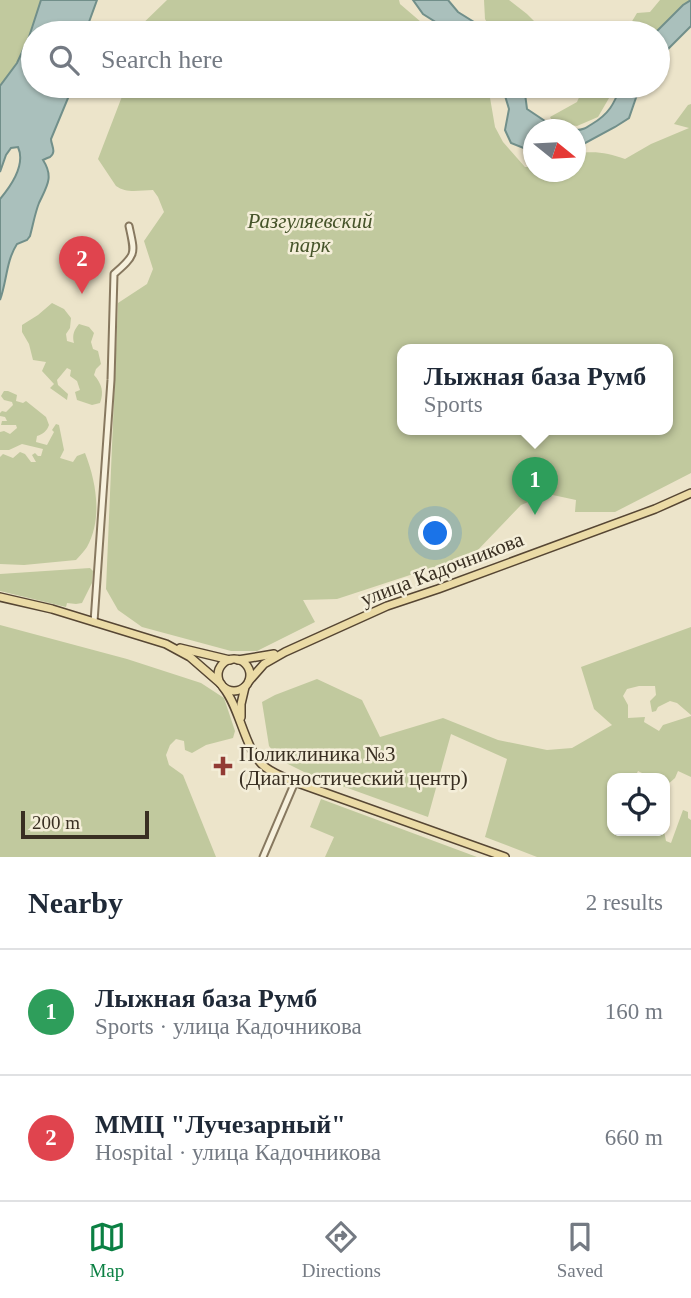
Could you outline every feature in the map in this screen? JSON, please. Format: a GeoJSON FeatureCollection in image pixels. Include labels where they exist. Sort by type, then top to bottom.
{"type":"FeatureCollection","features":[{"type":"Feature","properties":{"kind":"main road","name":"улица Кадочникова"},"geometry":{"type":"LineString","coordinates":[[285,652],[387,606],[655,509],[691,493]]}},
{"type":"Feature","properties":{"kind":"main road"},"geometry":{"type":"LineString","coordinates":[[0,597],[166,645],[234,660],[247,666],[250,673],[241,704],[242,724]]}},
{"type":"Feature","properties":{"kind":"main road"},"geometry":{"type":"LineString","coordinates":[[166,645],[194,660],[230,690],[238,690],[264,664],[285,652]]}},
{"type":"Feature","properties":{"kind":"main road"},"geometry":{"type":"LineString","coordinates":[[285,652],[234,660],[224,663],[219,669],[218,677],[230,696],[260,762],[295,782],[505,857]]}},
{"type":"Feature","properties":{"kind":"street"},"geometry":{"type":"LineString","coordinates":[[94,622],[111,380],[114,274],[131,260],[134,249],[129,226]]}},
{"type":"Feature","properties":{"kind":"street"},"geometry":{"type":"LineString","coordinates":[[263,857],[295,782]]}},
{"type":"Feature","properties":{"kind":"green space"},"geometry":{"type":"Polygon","coordinates":[[[0,0],[41,0],[34,21],[21,21],[21,54],[0,86],[0,0]]]}},
{"type":"Feature","properties":{"kind":"green space"},"geometry":{"type":"Polygon","coordinates":[[[167,0],[399,0],[400,4],[420,21],[145,21],[167,0]]]}},
{"type":"Feature","properties":{"kind":"green space"},"geometry":{"type":"Polygon","coordinates":[[[484,0],[509,0],[534,21],[486,21],[484,0]]]}},
{"type":"Feature","properties":{"kind":"green space"},"geometry":{"type":"Polygon","coordinates":[[[660,0],[690,0],[668,21],[632,21],[637,13],[650,12],[660,0]]]}},
{"type":"Feature","properties":{"kind":"green space","name":"Разгуляевский парк"},"geometry":{"type":"Polygon","coordinates":[[[121,98],[490,98],[495,127],[503,142],[523,165],[523,182],[586,182],[586,152],[625,159],[651,144],[689,128],[674,124],[691,104],[691,473],[615,512],[575,512],[576,500],[548,494],[521,505],[474,554],[337,599],[303,600],[315,622],[257,651],[231,651],[142,627],[118,610],[106,589],[118,303],[147,284],[153,269],[144,241],[164,212],[153,190],[134,191],[120,188],[98,159],[121,98]]]}},
{"type":"Feature","properties":{"kind":"green space"},"geometry":{"type":"Polygon","coordinates":[[[579,98],[609,98],[598,117],[586,122],[586,119],[550,117],[577,102],[579,98]]]}},
{"type":"Feature","properties":{"kind":"green space"},"geometry":{"type":"Polygon","coordinates":[[[52,303],[64,309],[71,318],[66,334],[67,341],[74,343],[74,333],[79,324],[89,327],[94,333],[91,342],[93,349],[98,351],[101,364],[94,375],[102,388],[100,403],[92,405],[77,400],[75,392],[80,390],[77,381],[70,376],[71,370],[67,368],[57,380],[58,385],[68,394],[67,400],[50,388],[54,384],[42,371],[46,362],[33,360],[22,325],[52,303]]]}},
{"type":"Feature","properties":{"kind":"green space"},"geometry":{"type":"Polygon","coordinates":[[[4,391],[17,395],[16,401],[26,401],[46,417],[49,425],[37,436],[36,442],[47,445],[56,424],[59,425],[64,450],[60,458],[73,462],[77,456],[85,453],[95,487],[95,524],[87,547],[76,560],[24,565],[0,564],[0,457],[3,454],[13,458],[20,452],[31,462],[36,462],[32,455],[35,453],[41,456],[43,449],[22,444],[9,450],[0,450],[0,432],[10,434],[17,428],[16,425],[1,425],[2,421],[7,421],[0,413],[6,412],[13,405],[1,396],[4,391]]]}},
{"type":"Feature","properties":{"kind":"green space"},"geometry":{"type":"Polygon","coordinates":[[[90,568],[93,571],[92,583],[82,603],[67,603],[66,607],[0,591],[0,574],[90,568]]]}},
{"type":"Feature","properties":{"kind":"green space"},"geometry":{"type":"Polygon","coordinates":[[[0,625],[127,659],[201,683],[224,698],[235,731],[233,738],[206,745],[192,753],[185,750],[184,741],[176,739],[166,755],[169,765],[183,775],[216,857],[0,857],[0,625]]]}},
{"type":"Feature","properties":{"kind":"green space"},"geometry":{"type":"Polygon","coordinates":[[[691,627],[691,715],[677,703],[670,701],[652,712],[650,701],[656,695],[655,686],[627,689],[623,696],[628,705],[628,718],[645,717],[644,722],[659,731],[663,725],[691,716],[691,777],[678,771],[670,782],[670,773],[607,773],[607,836],[665,836],[666,841],[671,843],[683,810],[688,812],[688,818],[691,820],[691,857],[537,857],[485,837],[507,759],[451,734],[428,817],[306,773],[280,760],[269,746],[262,702],[317,679],[362,700],[380,737],[443,718],[498,740],[547,750],[572,748],[612,725],[594,709],[581,667],[691,627]]]}},
{"type":"Feature","properties":{"kind":"green space"},"geometry":{"type":"Polygon","coordinates":[[[321,799],[477,857],[325,857],[334,837],[310,827],[321,799]]]}},
{"type":"Feature","properties":{"kind":"water"},"geometry":{"type":"Polygon","coordinates":[[[41,0],[97,0],[89,21],[34,21],[41,0]]]}},
{"type":"Feature","properties":{"kind":"water"},"geometry":{"type":"Polygon","coordinates":[[[413,0],[448,0],[458,12],[472,21],[434,21],[423,14],[413,0]]]}},
{"type":"Feature","properties":{"kind":"water"},"geometry":{"type":"Polygon","coordinates":[[[691,0],[691,26],[670,47],[670,21],[667,21],[691,0]]]}},
{"type":"Feature","properties":{"kind":"water"},"geometry":{"type":"Polygon","coordinates":[[[21,54],[21,98],[68,98],[51,139],[53,153],[43,160],[49,177],[47,186],[30,236],[17,244],[13,251],[0,300],[0,199],[13,182],[19,168],[20,154],[18,147],[11,148],[0,172],[0,86],[21,54]]]}},
{"type":"Feature","properties":{"kind":"water"},"geometry":{"type":"Polygon","coordinates":[[[506,98],[526,98],[527,109],[542,119],[523,119],[523,148],[511,143],[505,130],[509,109],[506,98]]]}},
{"type":"Feature","properties":{"kind":"water"},"geometry":{"type":"Polygon","coordinates":[[[615,98],[636,98],[629,118],[586,143],[586,128],[607,112],[615,98]]]}},
{"type":"Feature","properties":{"kind":"place","name":"ММЦ \"Лучезарный\""},"geometry":{"type":"Point","coordinates":[82,294]}},
{"type":"Feature","properties":{"kind":"place","name":"Лыжная база Румб"},"geometry":{"type":"Point","coordinates":[535,515]}},
{"type":"Feature","properties":{"kind":"place","name":"Поликлиника №3 (Диагностический центр)"},"geometry":{"type":"Point","coordinates":[223,766]}}]}
